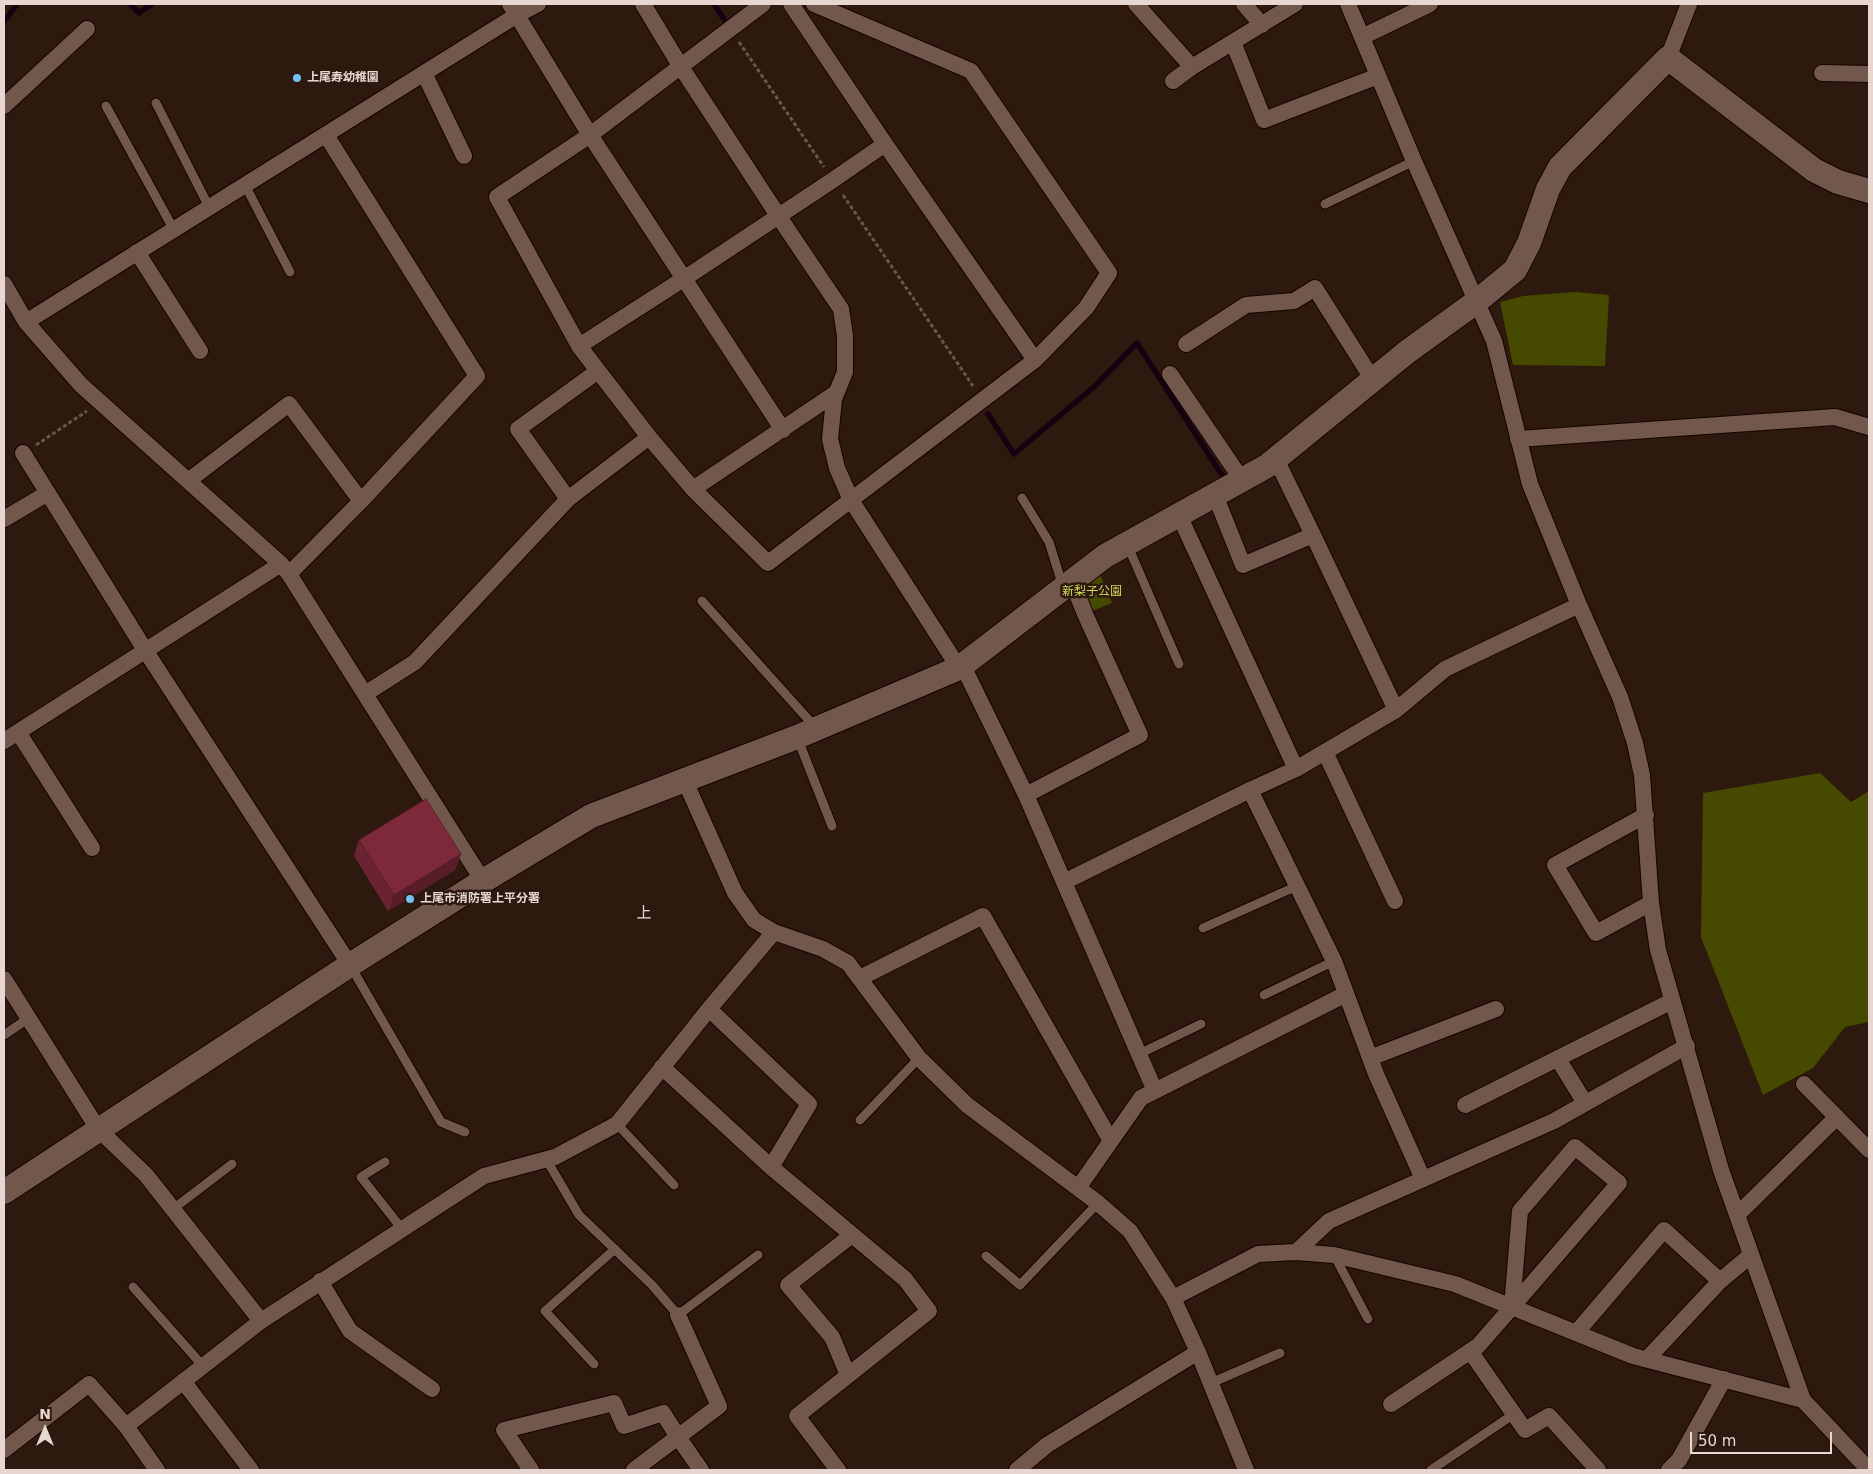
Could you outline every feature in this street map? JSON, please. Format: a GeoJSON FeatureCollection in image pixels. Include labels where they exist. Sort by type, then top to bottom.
{"type":"FeatureCollection","features":[{"type":"Feature","properties":{"kind":"street"},"geometry":{"type":"LineString","coordinates":[[26,322],[424,73],[514,9],[538,4]]}},
{"type":"Feature","properties":{"kind":"street"},"geometry":{"type":"LineString","coordinates":[[643,4],[681,67],[778,217],[841,309],[845,336],[845,372],[834,399],[830,439],[837,468],[851,500],[961,666],[1026,795],[1155,1090]]}},
{"type":"Feature","properties":{"kind":"street"},"geometry":{"type":"LineString","coordinates":[[763,4],[590,135],[496,197],[579,346],[649,437],[693,489],[768,563],[1035,360],[1086,308],[1109,273],[971,71],[814,4]]}},
{"type":"Feature","properties":{"kind":"street"},"geometry":{"type":"LineString","coordinates":[[791,4],[885,144],[1035,360]]}},
{"type":"Feature","properties":{"kind":"street"},"geometry":{"type":"LineString","coordinates":[[1136,4],[1192,67]]}},
{"type":"Feature","properties":{"kind":"street"},"geometry":{"type":"LineString","coordinates":[[1244,4],[1262,24]]}},
{"type":"Feature","properties":{"kind":"street"},"geometry":{"type":"LineString","coordinates":[[1173,81],[1192,67],[1295,4]]}},
{"type":"Feature","properties":{"kind":"street"},"geometry":{"type":"LineString","coordinates":[[1348,4],[1414,161],[1494,340],[1530,484],[1579,605],[1620,697],[1635,743],[1642,775],[1651,903],[1658,950],[1721,1170],[1804,1400],[1869,1470]]}},
{"type":"Feature","properties":{"kind":"street"},"geometry":{"type":"LineString","coordinates":[[1362,37],[1430,4]]}},
{"type":"Feature","properties":{"kind":"street"},"geometry":{"type":"LineString","coordinates":[[4,1192],[350,965],[483,881],[591,816],[806,733],[961,666],[1105,556],[1267,466],[1407,352],[1476,302],[1515,270],[1530,243],[1548,188],[1560,167],[1668,58],[1689,4]]}},
{"type":"Feature","properties":{"kind":"street"},"geometry":{"type":"LineString","coordinates":[[514,9],[590,135],[783,430]]}},
{"type":"Feature","properties":{"kind":"street"},"geometry":{"type":"LineString","coordinates":[[4,106],[87,29]]}},
{"type":"Feature","properties":{"kind":"street"},"geometry":{"type":"LineString","coordinates":[[1233,42],[1264,120],[1378,76]]}},
{"type":"Feature","properties":{"kind":"street"},"geometry":{"type":"LineString","coordinates":[[1668,58],[1814,170],[1838,182],[1869,191]]}},
{"type":"Feature","properties":{"kind":"street"},"geometry":{"type":"LineString","coordinates":[[424,73],[464,156]]}},
{"type":"Feature","properties":{"kind":"street"},"geometry":{"type":"LineString","coordinates":[[1822,73],[1869,74]]}},
{"type":"Feature","properties":{"kind":"street"},"geometry":{"type":"LineString","coordinates":[[4,741],[145,650],[285,569],[361,501],[477,376],[326,135]]}},
{"type":"Feature","properties":{"kind":"street"},"geometry":{"type":"LineString","coordinates":[[579,346],[778,217],[885,144]]}},
{"type":"Feature","properties":{"kind":"street"},"geometry":{"type":"LineString","coordinates":[[137,252],[200,351]]}},
{"type":"Feature","properties":{"kind":"street"},"geometry":{"type":"LineString","coordinates":[[4,284],[26,322],[81,386],[285,569],[483,881]]}},
{"type":"Feature","properties":{"kind":"street"},"geometry":{"type":"LineString","coordinates":[[1186,344],[1246,305],[1294,301],[1315,288],[1372,380]]}},
{"type":"Feature","properties":{"kind":"street"},"geometry":{"type":"LineString","coordinates":[[568,499],[518,429],[598,371]]}},
{"type":"Feature","properties":{"kind":"street"},"geometry":{"type":"LineString","coordinates":[[1170,374],[1242,480]]}},
{"type":"Feature","properties":{"kind":"street"},"geometry":{"type":"LineString","coordinates":[[693,489],[836,393]]}},
{"type":"Feature","properties":{"kind":"street"},"geometry":{"type":"LineString","coordinates":[[188,481],[289,404],[361,501]]}},
{"type":"Feature","properties":{"kind":"street"},"geometry":{"type":"LineString","coordinates":[[1518,439],[1835,417],[1869,428]]}},
{"type":"Feature","properties":{"kind":"street"},"geometry":{"type":"LineString","coordinates":[[365,694],[415,662],[568,499],[649,437]]}},
{"type":"Feature","properties":{"kind":"street"},"geometry":{"type":"LineString","coordinates":[[24,453],[145,650],[350,965]]}},
{"type":"Feature","properties":{"kind":"street"},"geometry":{"type":"LineString","coordinates":[[1276,459],[1396,710]]}},
{"type":"Feature","properties":{"kind":"street"},"geometry":{"type":"LineString","coordinates":[[4,519],[48,493]]}},
{"type":"Feature","properties":{"kind":"street"},"geometry":{"type":"LineString","coordinates":[[1215,495],[1243,565],[1313,535]]}},
{"type":"Feature","properties":{"kind":"street"},"geometry":{"type":"LineString","coordinates":[[1179,515],[1296,770]]}},
{"type":"Feature","properties":{"kind":"street"},"geometry":{"type":"LineString","coordinates":[[1026,795],[1140,735],[1085,614],[1068,584]]}},
{"type":"Feature","properties":{"kind":"street"},"geometry":{"type":"LineString","coordinates":[[1064,882],[1250,790],[1296,770],[1396,710],[1445,669],[1579,605]]}},
{"type":"Feature","properties":{"kind":"street"},"geometry":{"type":"LineString","coordinates":[[18,732],[92,848]]}},
{"type":"Feature","properties":{"kind":"street"},"geometry":{"type":"LineString","coordinates":[[1325,752],[1395,901]]}},
{"type":"Feature","properties":{"kind":"street"},"geometry":{"type":"LineString","coordinates":[[685,781],[735,893],[754,920],[774,932],[831,954],[848,963],[920,1058],[967,1105],[1098,1203],[1130,1231],[1173,1298],[1198,1352],[1246,1470]]}},
{"type":"Feature","properties":{"kind":"street"},"geometry":{"type":"LineString","coordinates":[[1250,790],[1334,961],[1370,1058],[1423,1180]]}},
{"type":"Feature","properties":{"kind":"street"},"geometry":{"type":"LineString","coordinates":[[1646,815],[1556,865],[1596,934],[1651,903]]}},
{"type":"Feature","properties":{"kind":"street"},"geometry":{"type":"LineString","coordinates":[[860,978],[983,916],[1111,1141]]}},
{"type":"Feature","properties":{"kind":"street"},"geometry":{"type":"LineString","coordinates":[[126,1426],[261,1321],[484,1176],[555,1157],[617,1124],[709,1009],[774,932]]}},
{"type":"Feature","properties":{"kind":"street"},"geometry":{"type":"LineString","coordinates":[[4,979],[98,1129],[146,1175],[261,1321]]}},
{"type":"Feature","properties":{"kind":"street"},"geometry":{"type":"LineString","coordinates":[[1078,1188],[1141,1098],[1346,994]]}},
{"type":"Feature","properties":{"kind":"street"},"geometry":{"type":"LineString","coordinates":[[1465,1105],[1672,1001]]}},
{"type":"Feature","properties":{"kind":"street"},"geometry":{"type":"LineString","coordinates":[[709,1009],[809,1104],[771,1168]]}},
{"type":"Feature","properties":{"kind":"street"},"geometry":{"type":"LineString","coordinates":[[1370,1058],[1496,1009]]}},
{"type":"Feature","properties":{"kind":"street"},"geometry":{"type":"LineString","coordinates":[[1296,1252],[1329,1221],[1554,1121],[1687,1046]]}},
{"type":"Feature","properties":{"kind":"street"},"geometry":{"type":"LineString","coordinates":[[1558,1058],[1585,1104]]}},
{"type":"Feature","properties":{"kind":"street"},"geometry":{"type":"LineString","coordinates":[[662,1067],[771,1168],[905,1279],[929,1311],[796,1416],[838,1470]]}},
{"type":"Feature","properties":{"kind":"street"},"geometry":{"type":"LineString","coordinates":[[1804,1084],[1869,1150]]}},
{"type":"Feature","properties":{"kind":"street"},"geometry":{"type":"LineString","coordinates":[[1737,1215],[1837,1117]]}},
{"type":"Feature","properties":{"kind":"street"},"geometry":{"type":"LineString","coordinates":[[1391,1404],[1478,1346],[1512,1307],[1619,1183],[1575,1147],[1520,1210],[1512,1307]]}},
{"type":"Feature","properties":{"kind":"street"},"geometry":{"type":"LineString","coordinates":[[1576,1333],[1664,1230],[1720,1281]]}},
{"type":"Feature","properties":{"kind":"street"},"geometry":{"type":"LineString","coordinates":[[848,1375],[832,1338],[788,1285],[852,1235]]}},
{"type":"Feature","properties":{"kind":"street"},"geometry":{"type":"LineString","coordinates":[[1173,1298],[1258,1254],[1296,1252],[1334,1255],[1455,1284],[1633,1356],[1804,1400]]}},
{"type":"Feature","properties":{"kind":"street"},"geometry":{"type":"LineString","coordinates":[[1646,1359],[1720,1281],[1752,1254]]}},
{"type":"Feature","properties":{"kind":"street"},"geometry":{"type":"LineString","coordinates":[[320,1281],[350,1331],[432,1389]]}},
{"type":"Feature","properties":{"kind":"street"},"geometry":{"type":"LineString","coordinates":[[634,1470],[719,1406],[678,1315]]}},
{"type":"Feature","properties":{"kind":"street"},"geometry":{"type":"LineString","coordinates":[[1470,1351],[1525,1430],[1549,1416],[1598,1470]]}},
{"type":"Feature","properties":{"kind":"street"},"geometry":{"type":"LineString","coordinates":[[1017,1470],[1047,1445],[1198,1352]]}},
{"type":"Feature","properties":{"kind":"street"},"geometry":{"type":"LineString","coordinates":[[1668,1470],[1679,1460],[1724,1379]]}},
{"type":"Feature","properties":{"kind":"street"},"geometry":{"type":"LineString","coordinates":[[183,1381],[250,1470]]}},
{"type":"Feature","properties":{"kind":"street"},"geometry":{"type":"LineString","coordinates":[[4,1450],[89,1384],[126,1426],[157,1470]]}},
{"type":"Feature","properties":{"kind":"street"},"geometry":{"type":"LineString","coordinates":[[531,1470],[504,1430],[614,1403],[624,1426],[663,1413],[701,1470]]}},
{"type":"Feature","properties":{"kind":"lane"},"geometry":{"type":"LineString","coordinates":[[156,103],[210,207]]}},
{"type":"Feature","properties":{"kind":"lane"},"geometry":{"type":"LineString","coordinates":[[106,106],[174,230]]}},
{"type":"Feature","properties":{"kind":"lane"},"geometry":{"type":"LineString","coordinates":[[1325,204],[1414,161]]}},
{"type":"Feature","properties":{"kind":"lane"},"geometry":{"type":"LineString","coordinates":[[246,185],[290,272]]}},
{"type":"Feature","properties":{"kind":"lane"},"geometry":{"type":"LineString","coordinates":[[1022,498],[1049,542],[1068,584]]}},
{"type":"Feature","properties":{"kind":"lane"},"geometry":{"type":"LineString","coordinates":[[1127,544],[1179,664]]}},
{"type":"Feature","properties":{"kind":"lane"},"geometry":{"type":"LineString","coordinates":[[702,601],[806,733],[832,826]]}},
{"type":"Feature","properties":{"kind":"lane"},"geometry":{"type":"LineString","coordinates":[[1203,928],[1297,886]]}},
{"type":"Feature","properties":{"kind":"lane"},"geometry":{"type":"LineString","coordinates":[[1264,995],[1334,961]]}},
{"type":"Feature","properties":{"kind":"lane"},"geometry":{"type":"LineString","coordinates":[[350,965],[441,1122],[465,1132]]}},
{"type":"Feature","properties":{"kind":"lane"},"geometry":{"type":"LineString","coordinates":[[4,1035],[29,1018]]}},
{"type":"Feature","properties":{"kind":"lane"},"geometry":{"type":"LineString","coordinates":[[1139,1054],[1202,1024]]}},
{"type":"Feature","properties":{"kind":"lane"},"geometry":{"type":"LineString","coordinates":[[860,1120],[920,1058]]}},
{"type":"Feature","properties":{"kind":"lane"},"geometry":{"type":"LineString","coordinates":[[617,1124],[674,1186]]}},
{"type":"Feature","properties":{"kind":"lane"},"geometry":{"type":"LineString","coordinates":[[546,1159],[579,1215],[652,1285],[678,1315],[758,1254]]}},
{"type":"Feature","properties":{"kind":"lane"},"geometry":{"type":"LineString","coordinates":[[385,1162],[361,1177],[402,1228]]}},
{"type":"Feature","properties":{"kind":"lane"},"geometry":{"type":"LineString","coordinates":[[173,1209],[232,1164]]}},
{"type":"Feature","properties":{"kind":"lane"},"geometry":{"type":"LineString","coordinates":[[986,1256],[1020,1285],[1098,1203]]}},
{"type":"Feature","properties":{"kind":"lane"},"geometry":{"type":"LineString","coordinates":[[594,1364],[545,1311],[615,1249]]}},
{"type":"Feature","properties":{"kind":"lane"},"geometry":{"type":"LineString","coordinates":[[1334,1255],[1368,1319]]}},
{"type":"Feature","properties":{"kind":"lane"},"geometry":{"type":"LineString","coordinates":[[133,1287],[203,1366]]}},
{"type":"Feature","properties":{"kind":"lane"},"geometry":{"type":"LineString","coordinates":[[1211,1383],[1280,1353]]}},
{"type":"Feature","properties":{"kind":"lane"},"geometry":{"type":"LineString","coordinates":[[1431,1470],[1514,1414]]}},
{"type":"Feature","properties":{"kind":"path"},"geometry":{"type":"LineString","coordinates":[[730,29],[983,401]]}},
{"type":"Feature","properties":{"kind":"path"},"geometry":{"type":"LineString","coordinates":[[24,453],[100,402]]}},
{"type":"Feature","properties":{"kind":"green space"},"geometry":{"type":"Polygon","coordinates":[[[1575,292],[1609,295],[1605,366],[1513,365],[1500,302],[1523,296],[1575,292]]]}},
{"type":"Feature","properties":{"kind":"green space","name":"新梨子公園"},"geometry":{"type":"Polygon","coordinates":[[[1095,563],[1112,603],[1085,614],[1072,581],[1095,563]]]}},
{"type":"Feature","properties":{"kind":"green space"},"geometry":{"type":"Polygon","coordinates":[[[1820,773],[1851,802],[1869,791],[1869,1022],[1845,1027],[1813,1068],[1763,1095],[1701,937],[1703,793],[1820,773]]]}},
{"type":"Feature","properties":{"kind":"building"},"geometry":{"type":"Polygon","coordinates":[[[426,799],[461,854],[394,895],[359,840],[426,799]]]}},
{"type":"Feature","properties":{"kind":"waterway"},"geometry":{"type":"LineString","coordinates":[[4,22],[17,4]]}},
{"type":"Feature","properties":{"kind":"waterway"},"geometry":{"type":"LineString","coordinates":[[130,4],[139,13],[152,4]]}},
{"type":"Feature","properties":{"kind":"waterway"},"geometry":{"type":"LineString","coordinates":[[714,4],[729,27]]}},
{"type":"Feature","properties":{"kind":"waterway"},"geometry":{"type":"LineString","coordinates":[[988,414],[1014,454],[1095,386],[1137,343],[1227,483]]}},
{"type":"Feature","properties":{"kind":"place","name":"上尾寿幼稚園"},"geometry":{"type":"Point","coordinates":[297,78]}},
{"type":"Feature","properties":{"kind":"place","name":"上尾市消防署上平分署"},"geometry":{"type":"Point","coordinates":[410,899]}},
{"type":"Feature","properties":{"kind":"district","name":"上"},"geometry":{"type":"Point","coordinates":[644,914]}}]}
